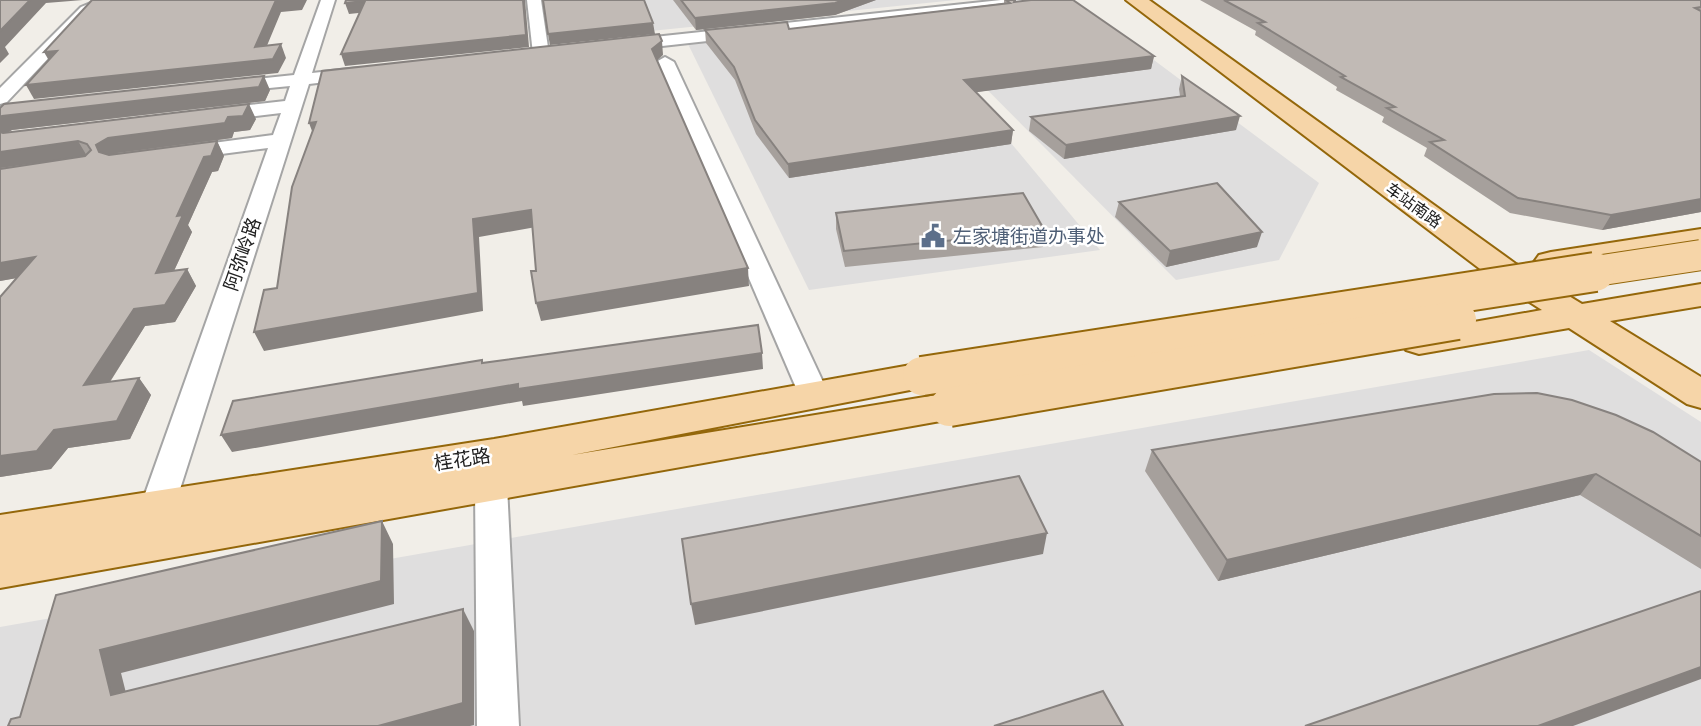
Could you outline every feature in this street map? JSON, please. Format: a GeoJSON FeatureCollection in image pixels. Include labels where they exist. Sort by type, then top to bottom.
{"type":"FeatureCollection","features":[{"type":"Feature","properties":{"kind":"main road","name":"车站南路"},"geometry":{"type":"LineString","coordinates":[[1136,0],[1516,268],[1589,313],[1701,395]]}},
{"type":"Feature","properties":{"kind":"main road","name":"车站南路"},"geometry":{"type":"LineString","coordinates":[[1152,0],[1516,268]]}},
{"type":"Feature","properties":{"kind":"main road"},"geometry":{"type":"LineString","coordinates":[[822,411],[902,368],[1701,239]]}},
{"type":"Feature","properties":{"kind":"main road"},"geometry":{"type":"LineString","coordinates":[[936,391],[1701,255]]}},
{"type":"Feature","properties":{"kind":"main road"},"geometry":{"type":"LineString","coordinates":[[936,391],[1701,278]]}},
{"type":"Feature","properties":{"kind":"main road"},"geometry":{"type":"LineString","coordinates":[[822,411],[929,426],[1701,295]]}},
{"type":"Feature","properties":{"kind":"main road","name":"车站南路"},"geometry":{"type":"LineString","coordinates":[[1589,313],[1701,368]]}},
{"type":"Feature","properties":{"kind":"main road","name":"桂花路"},"geometry":{"type":"LineString","coordinates":[[0,568],[493,470],[936,391]]}},
{"type":"Feature","properties":{"kind":"main road","name":"桂花路"},"geometry":{"type":"LineString","coordinates":[[0,533],[157,508],[493,470]]}},
{"type":"Feature","properties":{"kind":"street"},"geometry":{"type":"LineString","coordinates":[[5,107],[86,10],[111,0]]}},
{"type":"Feature","properties":{"kind":"street","name":"阿弥岭路"},"geometry":{"type":"LineString","coordinates":[[157,508],[328,0]]}},
{"type":"Feature","properties":{"kind":"street"},"geometry":{"type":"LineString","coordinates":[[534,0],[541,54]]}},
{"type":"Feature","properties":{"kind":"street"},"geometry":{"type":"LineString","coordinates":[[609,47],[1043,0]]}},
{"type":"Feature","properties":{"kind":"street"},"geometry":{"type":"LineString","coordinates":[[665,62],[718,185],[822,411]]}},
{"type":"Feature","properties":{"kind":"street"},"geometry":{"type":"LineString","coordinates":[[205,90],[381,71]]}},
{"type":"Feature","properties":{"kind":"street"},"geometry":{"type":"LineString","coordinates":[[199,117],[292,106]]}},
{"type":"Feature","properties":{"kind":"street"},"geometry":{"type":"LineString","coordinates":[[158,156],[280,140]]}},
{"type":"Feature","properties":{"kind":"street"},"geometry":{"type":"LineString","coordinates":[[493,470],[498,726]]}},
{"type":"Feature","properties":{"kind":"shaded area"},"geometry":{"type":"Polygon","coordinates":[[[548,0],[956,0],[552,41],[548,0]]]}},
{"type":"Feature","properties":{"kind":"shaded area"},"geometry":{"type":"Polygon","coordinates":[[[1076,2],[1319,183],[1279,260],[1176,280],[917,19],[1076,2]]]}},
{"type":"Feature","properties":{"kind":"shaded area"},"geometry":{"type":"Polygon","coordinates":[[[906,17],[1100,250],[809,290],[687,42],[906,17]]]}},
{"type":"Feature","properties":{"kind":"shaded area"},"geometry":{"type":"Polygon","coordinates":[[[1589,350],[1701,422],[1701,726],[0,726],[0,627],[1589,350]]]}},
{"type":"Feature","properties":{"kind":"building"},"geometry":{"type":"Polygon","coordinates":[[[0,0],[30,0],[0,31],[0,0]]]}},
{"type":"Feature","properties":{"kind":"building"},"geometry":{"type":"Polygon","coordinates":[[[92,0],[276,0],[255,47],[281,44],[273,59],[26,85],[57,51],[44,52],[92,0]]]}},
{"type":"Feature","properties":{"kind":"building"},"geometry":{"type":"Polygon","coordinates":[[[346,0],[523,0],[526,35],[341,54],[365,1],[345,3],[346,0]]]}},
{"type":"Feature","properties":{"kind":"building"},"geometry":{"type":"Polygon","coordinates":[[[543,0],[644,0],[653,23],[548,34],[543,0]]]}},
{"type":"Feature","properties":{"kind":"building"},"geometry":{"type":"Polygon","coordinates":[[[681,0],[844,0],[695,18],[681,0]]]}},
{"type":"Feature","properties":{"kind":"building"},"geometry":{"type":"Polygon","coordinates":[[[1006,0],[1073,0],[1154,56],[964,80],[1013,130],[788,164],[755,120],[734,67],[705,30],[787,22],[789,29],[1010,3],[1006,0]]]}},
{"type":"Feature","properties":{"kind":"building"},"geometry":{"type":"Polygon","coordinates":[[[1224,0],[1701,0],[1701,7],[1695,8],[1701,11],[1701,199],[1611,215],[1518,198],[1430,142],[1444,140],[1387,108],[1395,107],[1341,77],[1345,76],[1258,23],[1265,22],[1224,0]]]}},
{"type":"Feature","properties":{"kind":"building"},"geometry":{"type":"Polygon","coordinates":[[[659,34],[662,41],[652,49],[748,268],[536,303],[531,271],[536,271],[531,210],[473,219],[478,293],[254,332],[264,290],[277,288],[292,187],[316,122],[309,123],[322,71],[659,34]]]}},
{"type":"Feature","properties":{"kind":"building"},"geometry":{"type":"Polygon","coordinates":[[[264,76],[259,87],[0,117],[0,108],[4,104],[264,76]]]}},
{"type":"Feature","properties":{"kind":"building"},"geometry":{"type":"Polygon","coordinates":[[[1182,76],[1240,116],[1066,145],[1031,117],[1185,96],[1182,76]]]}},
{"type":"Feature","properties":{"kind":"building"},"geometry":{"type":"Polygon","coordinates":[[[249,104],[243,116],[228,117],[225,123],[108,138],[96,145],[99,152],[109,155],[217,141],[211,156],[204,157],[177,216],[183,215],[156,273],[187,269],[165,305],[134,309],[84,385],[139,378],[117,421],[54,430],[37,451],[0,456],[0,297],[35,257],[0,263],[0,169],[85,156],[91,150],[87,144],[78,141],[0,152],[0,132],[249,104]]]}},
{"type":"Feature","properties":{"kind":"building"},"geometry":{"type":"Polygon","coordinates":[[[1217,183],[1262,232],[1170,251],[1119,202],[1217,183]]]}},
{"type":"Feature","properties":{"kind":"building"},"geometry":{"type":"Polygon","coordinates":[[[1023,193],[1045,231],[844,251],[836,213],[1023,193]]]}},
{"type":"Feature","properties":{"kind":"building"},"geometry":{"type":"Polygon","coordinates":[[[758,325],[762,353],[518,389],[518,384],[221,435],[233,401],[482,360],[482,363],[758,325]]]}},
{"type":"Feature","properties":{"kind":"building"},"geometry":{"type":"Polygon","coordinates":[[[1537,393],[1572,400],[1616,415],[1653,432],[1701,462],[1701,536],[1596,474],[1227,560],[1152,450],[1494,394],[1537,393]]]}},
{"type":"Feature","properties":{"kind":"building"},"geometry":{"type":"Polygon","coordinates":[[[1019,476],[1047,533],[691,604],[682,539],[1019,476]]]}},
{"type":"Feature","properties":{"kind":"building"},"geometry":{"type":"Polygon","coordinates":[[[382,521],[381,581],[100,650],[111,695],[463,609],[463,703],[378,726],[8,726],[11,719],[20,717],[56,595],[382,521]]]}},
{"type":"Feature","properties":{"kind":"building"},"geometry":{"type":"Polygon","coordinates":[[[1701,591],[1701,667],[1538,726],[1305,726],[1701,591]]]}},
{"type":"Feature","properties":{"kind":"building"},"geometry":{"type":"Polygon","coordinates":[[[1103,691],[1123,726],[994,726],[1103,691]]]}},
{"type":"Feature","properties":{"kind":"place","name":"左家塘街道办事处"},"geometry":{"type":"Point","coordinates":[933,236]}}]}
